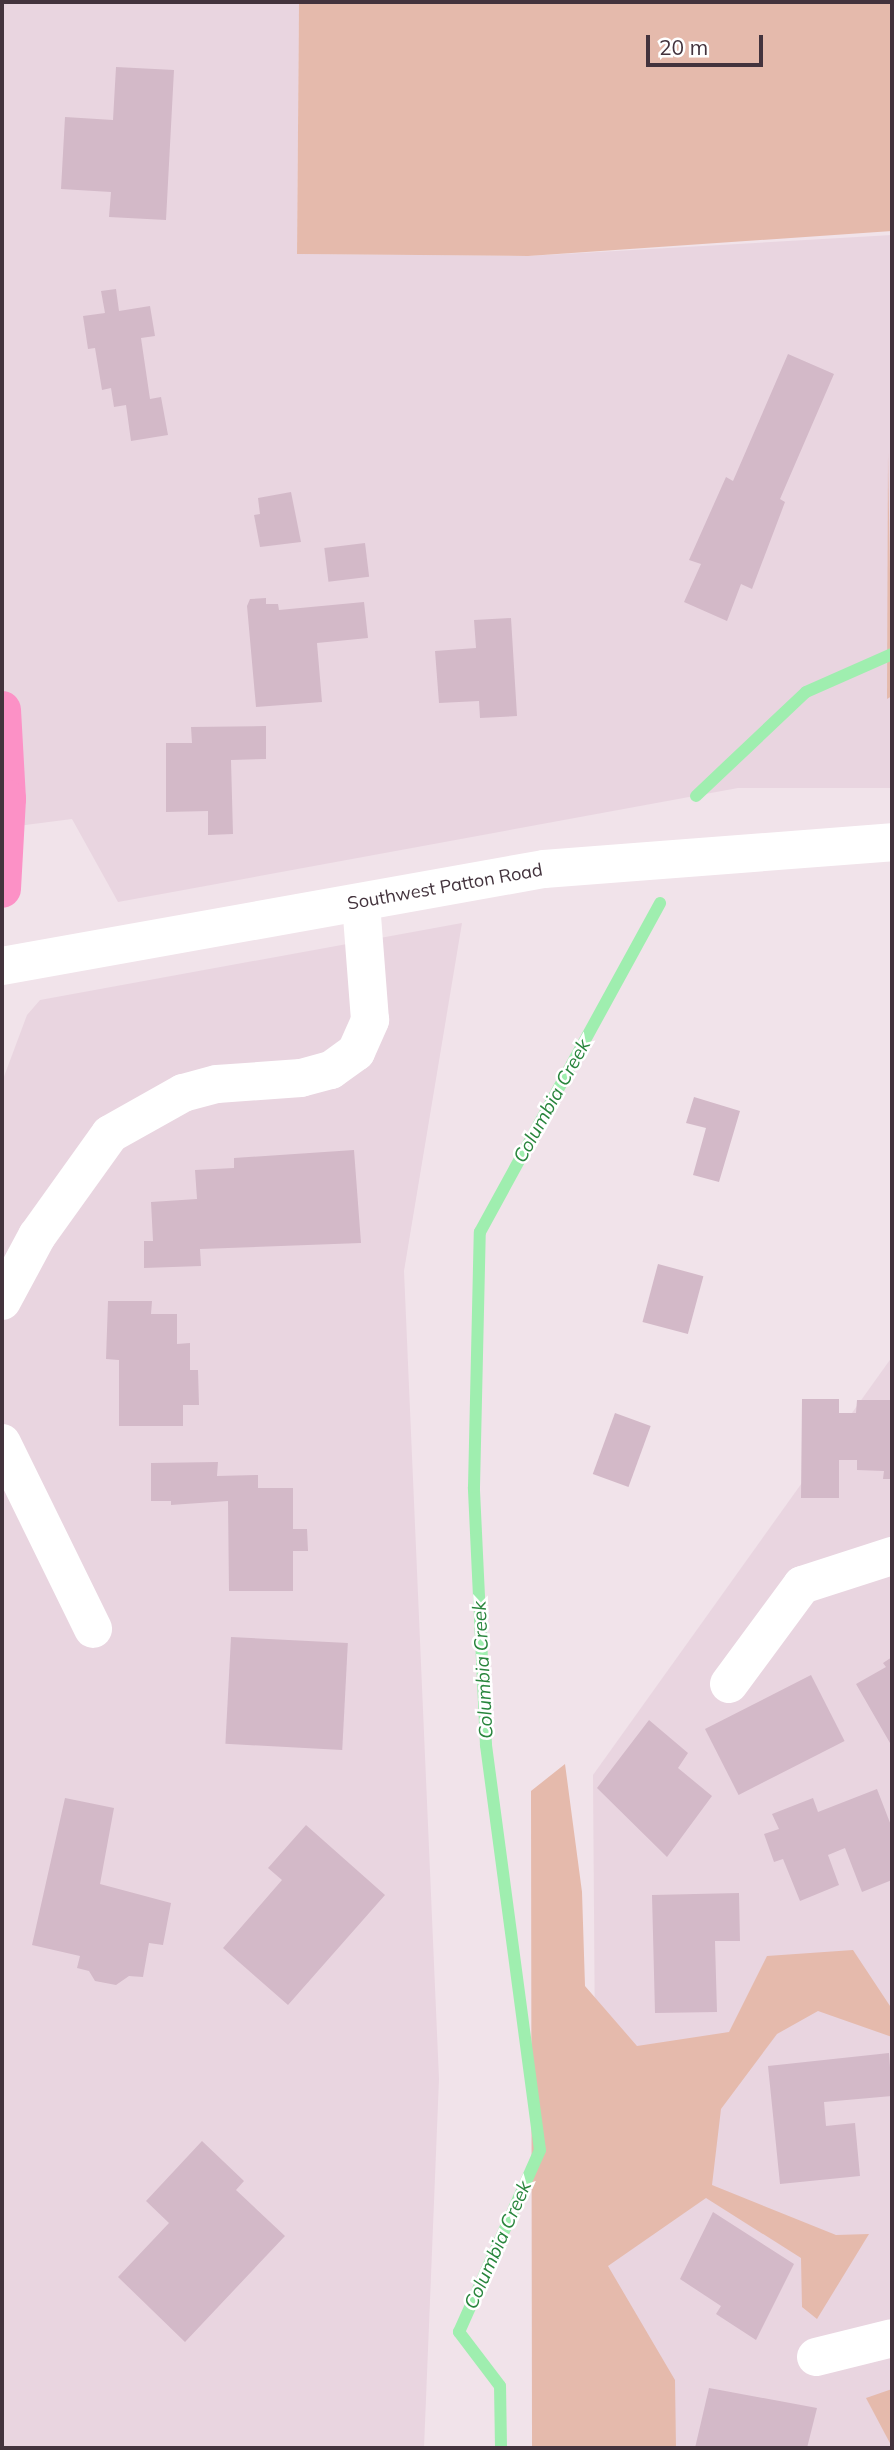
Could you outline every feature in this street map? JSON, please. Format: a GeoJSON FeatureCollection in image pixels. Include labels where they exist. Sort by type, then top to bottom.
{"type":"FeatureCollection","features":[{"type":"Feature","properties":{"kind":"main road"},"geometry":{"type":"LineString","coordinates":[[2,710],[7,799],[2,889]]}},
{"type":"Feature","properties":{"kind":"street","name":"Southwest Patton Road"},"geometry":{"type":"LineString","coordinates":[[2,966],[544,869],[892,842]]}},
{"type":"Feature","properties":{"kind":"street"},"geometry":{"type":"LineString","coordinates":[[2,1301],[37,1236],[110,1134],[183,1093],[217,1084],[301,1078],[331,1070],[356,1052],[370,1020],[361,903]]}},
{"type":"Feature","properties":{"kind":"street"},"geometry":{"type":"LineString","coordinates":[[2,1443],[93,1629]]}},
{"type":"Feature","properties":{"kind":"street"},"geometry":{"type":"LineString","coordinates":[[729,1684],[802,1585],[892,1556]]}},
{"type":"Feature","properties":{"kind":"street"},"geometry":{"type":"LineString","coordinates":[[816,2357],[892,2338]]}},
{"type":"Feature","properties":{"kind":"shaded area"},"geometry":{"type":"Polygon","coordinates":[[[2,2],[299,2],[297,254],[528,256],[892,235],[892,788],[738,788],[118,902],[72,819],[2,828],[2,2]]]}},
{"type":"Feature","properties":{"kind":"shaded area"},"geometry":{"type":"Polygon","coordinates":[[[299,2],[892,2],[892,231],[528,256],[297,254],[299,2]]]}},
{"type":"Feature","properties":{"kind":"shaded area"},"geometry":{"type":"Polygon","coordinates":[[[888,452],[892,696],[887,699],[888,452]]]}},
{"type":"Feature","properties":{"kind":"shaded area"},"geometry":{"type":"Polygon","coordinates":[[[462,923],[404,1271],[439,2079],[424,2448],[2,2448],[2,1082],[27,1015],[40,1000],[462,923]]]}},
{"type":"Feature","properties":{"kind":"shaded area"},"geometry":{"type":"Polygon","coordinates":[[[892,1357],[892,2448],[598,2448],[593,1775],[892,1357]]]}},
{"type":"Feature","properties":{"kind":"shaded area"},"geometry":{"type":"Polygon","coordinates":[[[565,1764],[582,1892],[585,1986],[637,2046],[729,2032],[767,1956],[853,1950],[892,2009],[892,2037],[818,2011],[777,2034],[721,2109],[712,2185],[836,2235],[869,2234],[817,2319],[802,2307],[801,2258],[706,2198],[608,2266],[675,2380],[676,2448],[532,2448],[531,1791],[565,1764]]]}},
{"type":"Feature","properties":{"kind":"shaded area"},"geometry":{"type":"Polygon","coordinates":[[[892,2389],[892,2447],[866,2398],[892,2389]]]}},
{"type":"Feature","properties":{"kind":"building"},"geometry":{"type":"Polygon","coordinates":[[[116,67],[174,70],[166,220],[109,217],[111,192],[61,189],[65,117],[113,120],[116,67]]]}},
{"type":"Feature","properties":{"kind":"building"},"geometry":{"type":"Polygon","coordinates":[[[116,289],[119,311],[150,306],[155,336],[141,338],[150,399],[161,397],[168,435],[131,441],[126,405],[114,407],[111,388],[102,390],[95,348],[88,349],[83,316],[105,313],[101,291],[116,289]]]}},
{"type":"Feature","properties":{"kind":"building"},"geometry":{"type":"Polygon","coordinates":[[[788,354],[834,374],[780,499],[785,502],[752,589],[741,584],[727,621],[684,602],[701,564],[689,560],[726,477],[733,481],[788,354]]]}},
{"type":"Feature","properties":{"kind":"building"},"geometry":{"type":"Polygon","coordinates":[[[291,492],[301,542],[260,547],[254,515],[260,514],[258,498],[291,492]]]}},
{"type":"Feature","properties":{"kind":"building"},"geometry":{"type":"Polygon","coordinates":[[[365,543],[369,577],[328,582],[324,548],[365,543]]]}},
{"type":"Feature","properties":{"kind":"building"},"geometry":{"type":"Polygon","coordinates":[[[266,598],[266,604],[278,604],[279,610],[364,602],[368,638],[317,643],[322,702],[256,707],[247,606],[250,599],[266,598]]]}},
{"type":"Feature","properties":{"kind":"building"},"geometry":{"type":"Polygon","coordinates":[[[511,618],[517,716],[480,718],[479,701],[439,703],[435,651],[476,648],[474,620],[511,618]]]}},
{"type":"Feature","properties":{"kind":"building"},"geometry":{"type":"Polygon","coordinates":[[[266,726],[266,759],[231,760],[233,834],[208,835],[208,811],[166,812],[166,743],[192,743],[191,727],[266,726]]]}},
{"type":"Feature","properties":{"kind":"building"},"geometry":{"type":"Polygon","coordinates":[[[694,1097],[740,1111],[719,1182],[693,1175],[706,1128],[686,1123],[694,1097]]]}},
{"type":"Feature","properties":{"kind":"building"},"geometry":{"type":"Polygon","coordinates":[[[354,1150],[361,1243],[200,1249],[201,1266],[144,1268],[144,1241],[153,1241],[151,1202],[197,1199],[195,1170],[234,1168],[234,1158],[354,1150]]]}},
{"type":"Feature","properties":{"kind":"building"},"geometry":{"type":"Polygon","coordinates":[[[658,1264],[703,1276],[688,1334],[642,1322],[658,1264]]]}},
{"type":"Feature","properties":{"kind":"building"},"geometry":{"type":"Polygon","coordinates":[[[108,1301],[152,1301],[151,1314],[177,1314],[177,1344],[190,1343],[190,1370],[198,1370],[199,1405],[183,1405],[183,1426],[119,1426],[119,1360],[106,1359],[108,1301]]]}},
{"type":"Feature","properties":{"kind":"building"},"geometry":{"type":"Polygon","coordinates":[[[802,1399],[839,1399],[839,1413],[856,1413],[857,1400],[892,1400],[892,1479],[883,1479],[884,1471],[857,1470],[857,1460],[839,1460],[839,1498],[801,1498],[802,1399]]]}},
{"type":"Feature","properties":{"kind":"building"},"geometry":{"type":"Polygon","coordinates":[[[615,1413],[651,1426],[628,1487],[593,1474],[615,1413]]]}},
{"type":"Feature","properties":{"kind":"building"},"geometry":{"type":"Polygon","coordinates":[[[218,1462],[217,1476],[258,1475],[258,1488],[293,1488],[293,1529],[307,1529],[308,1551],[293,1551],[293,1591],[229,1591],[228,1501],[171,1505],[171,1501],[151,1501],[151,1463],[218,1462]]]}},
{"type":"Feature","properties":{"kind":"building"},"geometry":{"type":"Polygon","coordinates":[[[231,1637],[348,1643],[342,1750],[225,1744],[231,1637]]]}},
{"type":"Feature","properties":{"kind":"building"},"geometry":{"type":"Polygon","coordinates":[[[892,1657],[890,1743],[856,1684],[886,1667],[883,1663],[892,1657]]]}},
{"type":"Feature","properties":{"kind":"building"},"geometry":{"type":"Polygon","coordinates":[[[811,1675],[845,1741],[739,1795],[705,1729],[811,1675]]]}},
{"type":"Feature","properties":{"kind":"building"},"geometry":{"type":"Polygon","coordinates":[[[649,1720],[688,1753],[678,1768],[712,1796],[667,1857],[597,1788],[649,1720]]]}},
{"type":"Feature","properties":{"kind":"building"},"geometry":{"type":"Polygon","coordinates":[[[877,1789],[892,1828],[892,1880],[862,1892],[845,1848],[828,1855],[839,1885],[800,1901],[783,1859],[774,1862],[764,1834],[779,1829],[772,1814],[813,1798],[818,1812],[877,1789]]]}},
{"type":"Feature","properties":{"kind":"building"},"geometry":{"type":"Polygon","coordinates":[[[65,1798],[114,1808],[100,1884],[171,1903],[163,1945],[149,1943],[143,1977],[129,1976],[116,1985],[95,1981],[89,1971],[77,1968],[80,1956],[32,1945],[65,1798]]]}},
{"type":"Feature","properties":{"kind":"building"},"geometry":{"type":"Polygon","coordinates":[[[306,1825],[385,1895],[288,2005],[223,1948],[282,1880],[268,1868],[306,1825]]]}},
{"type":"Feature","properties":{"kind":"building"},"geometry":{"type":"Polygon","coordinates":[[[739,1893],[740,1941],[715,1941],[717,2012],[655,2013],[652,1895],[739,1893]]]}},
{"type":"Feature","properties":{"kind":"building"},"geometry":{"type":"Polygon","coordinates":[[[889,2053],[892,2096],[824,2102],[826,2126],[855,2123],[860,2176],[780,2184],[768,2066],[889,2053]]]}},
{"type":"Feature","properties":{"kind":"building"},"geometry":{"type":"Polygon","coordinates":[[[202,2141],[244,2181],[236,2190],[285,2236],[185,2342],[118,2277],[169,2223],[146,2201],[202,2141]]]}},
{"type":"Feature","properties":{"kind":"building"},"geometry":{"type":"Polygon","coordinates":[[[713,2212],[794,2264],[756,2340],[716,2314],[721,2306],[680,2279],[713,2212]]]}},
{"type":"Feature","properties":{"kind":"building"},"geometry":{"type":"Polygon","coordinates":[[[709,2388],[817,2408],[807,2448],[695,2448],[709,2388]]]}},
{"type":"Feature","properties":{"kind":"waterway","name":"Columbia Creek"},"geometry":{"type":"LineString","coordinates":[[696,796],[806,692],[892,654]]}},
{"type":"Feature","properties":{"kind":"waterway","name":"Columbia Creek"},"geometry":{"type":"LineString","coordinates":[[501,2448],[500,2386],[459,2332],[540,2150],[486,1745],[474,1487],[480,1232],[660,903]]}}]}
